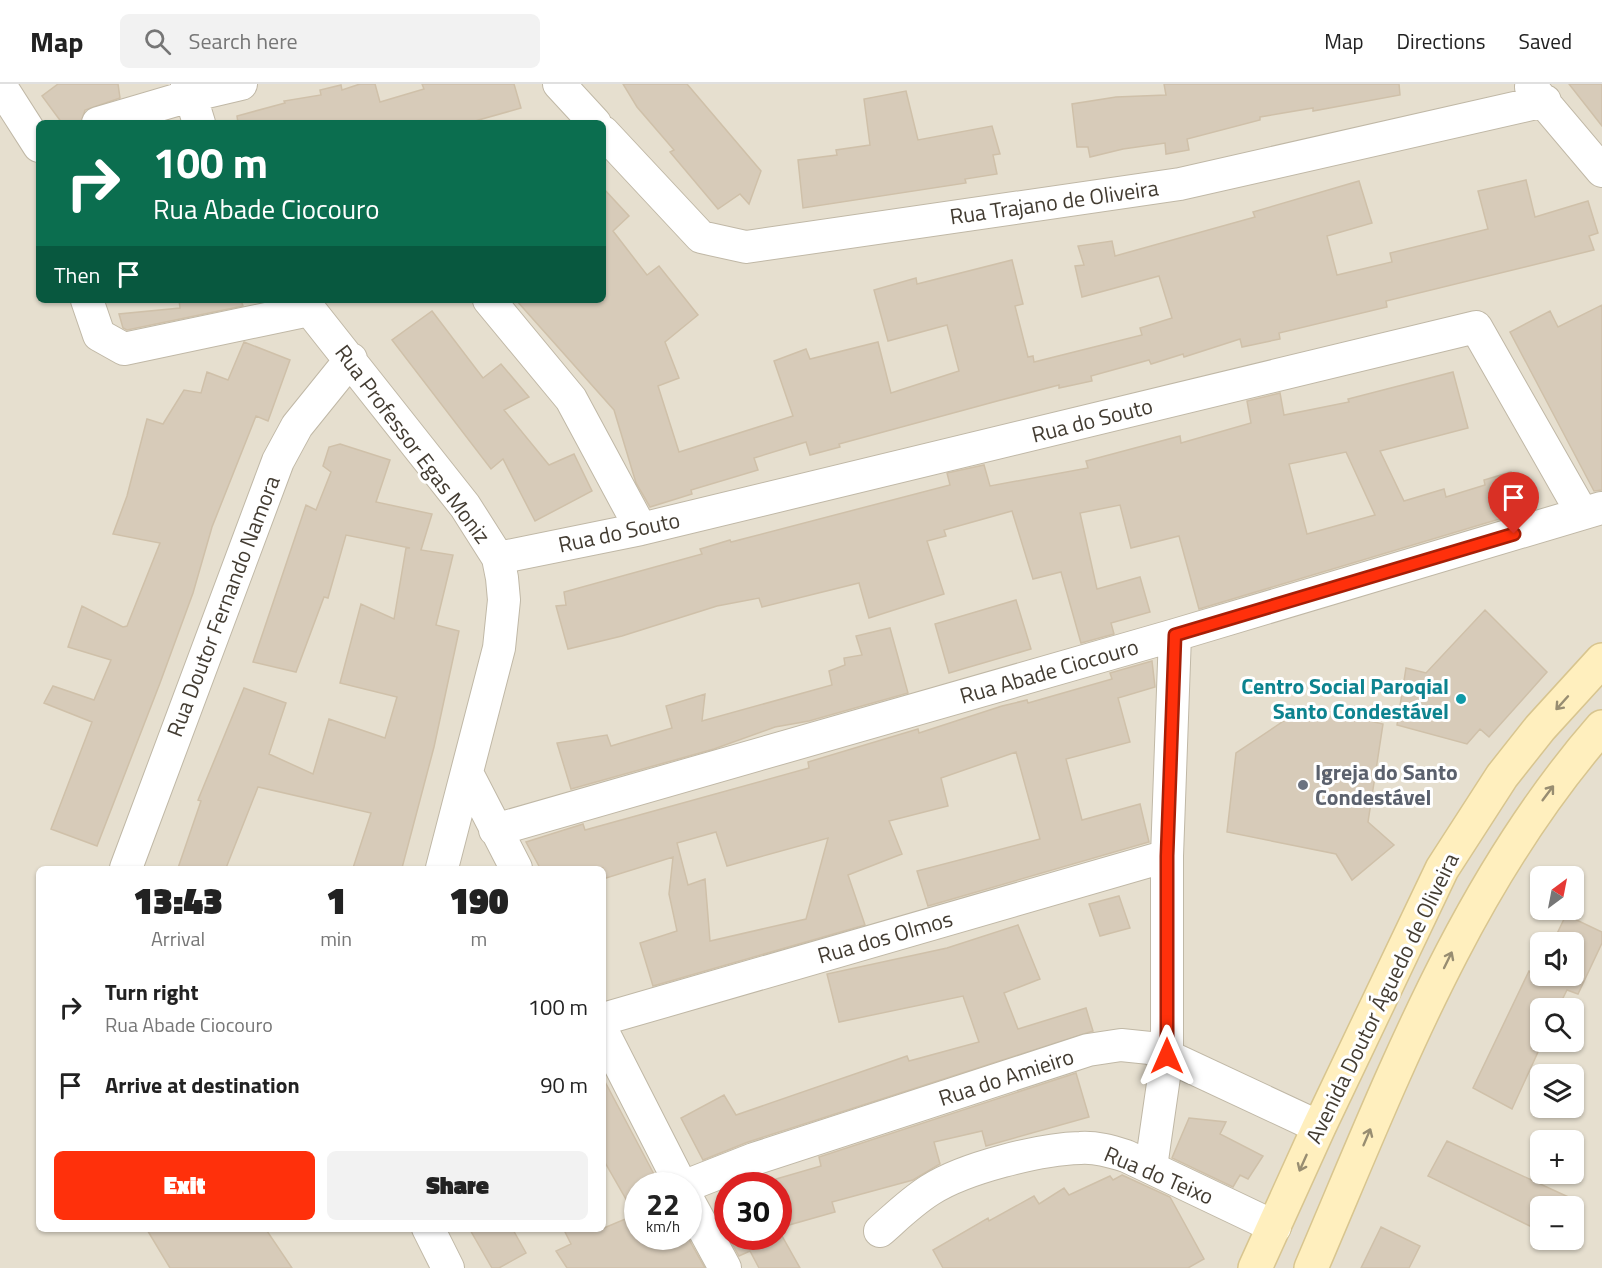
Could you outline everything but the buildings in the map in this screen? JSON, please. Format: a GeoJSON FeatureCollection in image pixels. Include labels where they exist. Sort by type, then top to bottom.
{"type":"FeatureCollection","features":[{"type":"Feature","properties":{"kind":"street"},"geometry":{"type":"LineString","coordinates":[[111,120],[192,101],[242,84]]}},
{"type":"Feature","properties":{"kind":"street"},"geometry":{"type":"LineString","coordinates":[[559,84],[592,120]]}},
{"type":"Feature","properties":{"kind":"street"},"geometry":{"type":"LineString","coordinates":[[0,85],[36,140]]}},
{"type":"Feature","properties":{"kind":"street"},"geometry":{"type":"LineString","coordinates":[[1536,92],[1602,171]]}},
{"type":"Feature","properties":{"kind":"street","name":"Rua Trajano de Oliveira"},"geometry":{"type":"LineString","coordinates":[[606,135],[701,237],[746,248],[1180,184],[1536,92]]}},
{"type":"Feature","properties":{"kind":"street"},"geometry":{"type":"LineString","coordinates":[[88,303],[99,335],[124,349],[306,305]]}},
{"type":"Feature","properties":{"kind":"street"},"geometry":{"type":"LineString","coordinates":[[491,303],[571,399],[641,529]]}},
{"type":"Feature","properties":{"kind":"street","name":"Rua Professor Egas Moniz"},"geometry":{"type":"LineString","coordinates":[[306,305],[465,506],[498,558],[503,589],[503,623],[467,773],[442,866]]}},
{"type":"Feature","properties":{"kind":"street","name":"Rua do Souto"},"geometry":{"type":"LineString","coordinates":[[498,558],[641,529],[1476,327],[1592,511]]}},
{"type":"Feature","properties":{"kind":"street","name":"Rua Doutor Fernando Namora"},"geometry":{"type":"LineString","coordinates":[[127,866],[278,461],[297,426],[351,359]]}},
{"type":"Feature","properties":{"kind":"street","name":"Rua Abade Ciocouro"},"geometry":{"type":"LineString","coordinates":[[495,830],[1175,635],[1592,511]]}},
{"type":"Feature","properties":{"kind":"street"},"geometry":{"type":"LineString","coordinates":[[1151,1167],[1167,1056],[1167,856],[1175,635]]}},
{"type":"Feature","properties":{"kind":"street","name":"Avenida Doutor Águedo de Oliveira"},"geometry":{"type":"LineString","coordinates":[[1255,1268],[1442,868],[1527,744],[1602,660]]}},
{"type":"Feature","properties":{"kind":"street","name":"Avenida Doutor Águedo de Oliveira"},"geometry":{"type":"LineString","coordinates":[[1311,1268],[1413,1032],[1470,914],[1531,816],[1602,727]]}},
{"type":"Feature","properties":{"kind":"street"},"geometry":{"type":"LineString","coordinates":[[467,773],[515,866]]}},
{"type":"Feature","properties":{"kind":"street","name":"Rua dos Olmos"},"geometry":{"type":"LineString","coordinates":[[606,1018],[1167,856]]}},
{"type":"Feature","properties":{"kind":"street"},"geometry":{"type":"LineString","coordinates":[[606,1038],[674,1172]]}},
{"type":"Feature","properties":{"kind":"street","name":"Rua do Amieiro"},"geometry":{"type":"LineString","coordinates":[[702,1179],[754,1159],[1088,1050],[1137,1045],[1167,1056],[1319,1127]]}},
{"type":"Feature","properties":{"kind":"street","name":"Rua do Teixo"},"geometry":{"type":"LineString","coordinates":[[880,1231],[930,1190],[964,1173],[1059,1149],[1081,1148],[1105,1149],[1151,1167],[1275,1227]]}},
{"type":"Feature","properties":{"kind":"street"},"geometry":{"type":"LineString","coordinates":[[702,1226],[725,1268]]}},
{"type":"Feature","properties":{"kind":"street"},"geometry":{"type":"LineString","coordinates":[[422,1232],[448,1268]]}},
{"type":"Feature","properties":{"kind":"shaded area"},"geometry":{"type":"Polygon","coordinates":[[[0,84],[1602,84],[1602,1268],[0,1268],[0,84]]]}},
{"type":"Feature","properties":{"kind":"place","name":"Centro Social Paroqial Santo Condestável"},"geometry":{"type":"Point","coordinates":[1461,699]}},
{"type":"Feature","properties":{"kind":"place","name":"Igreja do Santo Condestável"},"geometry":{"type":"Point","coordinates":[1303,785]}},
{"type":"Feature","properties":{"kind":"route"},"geometry":{"type":"LineString","coordinates":[[1167,1056],[1167,856],[1175,635],[1514,534]]}}]}
